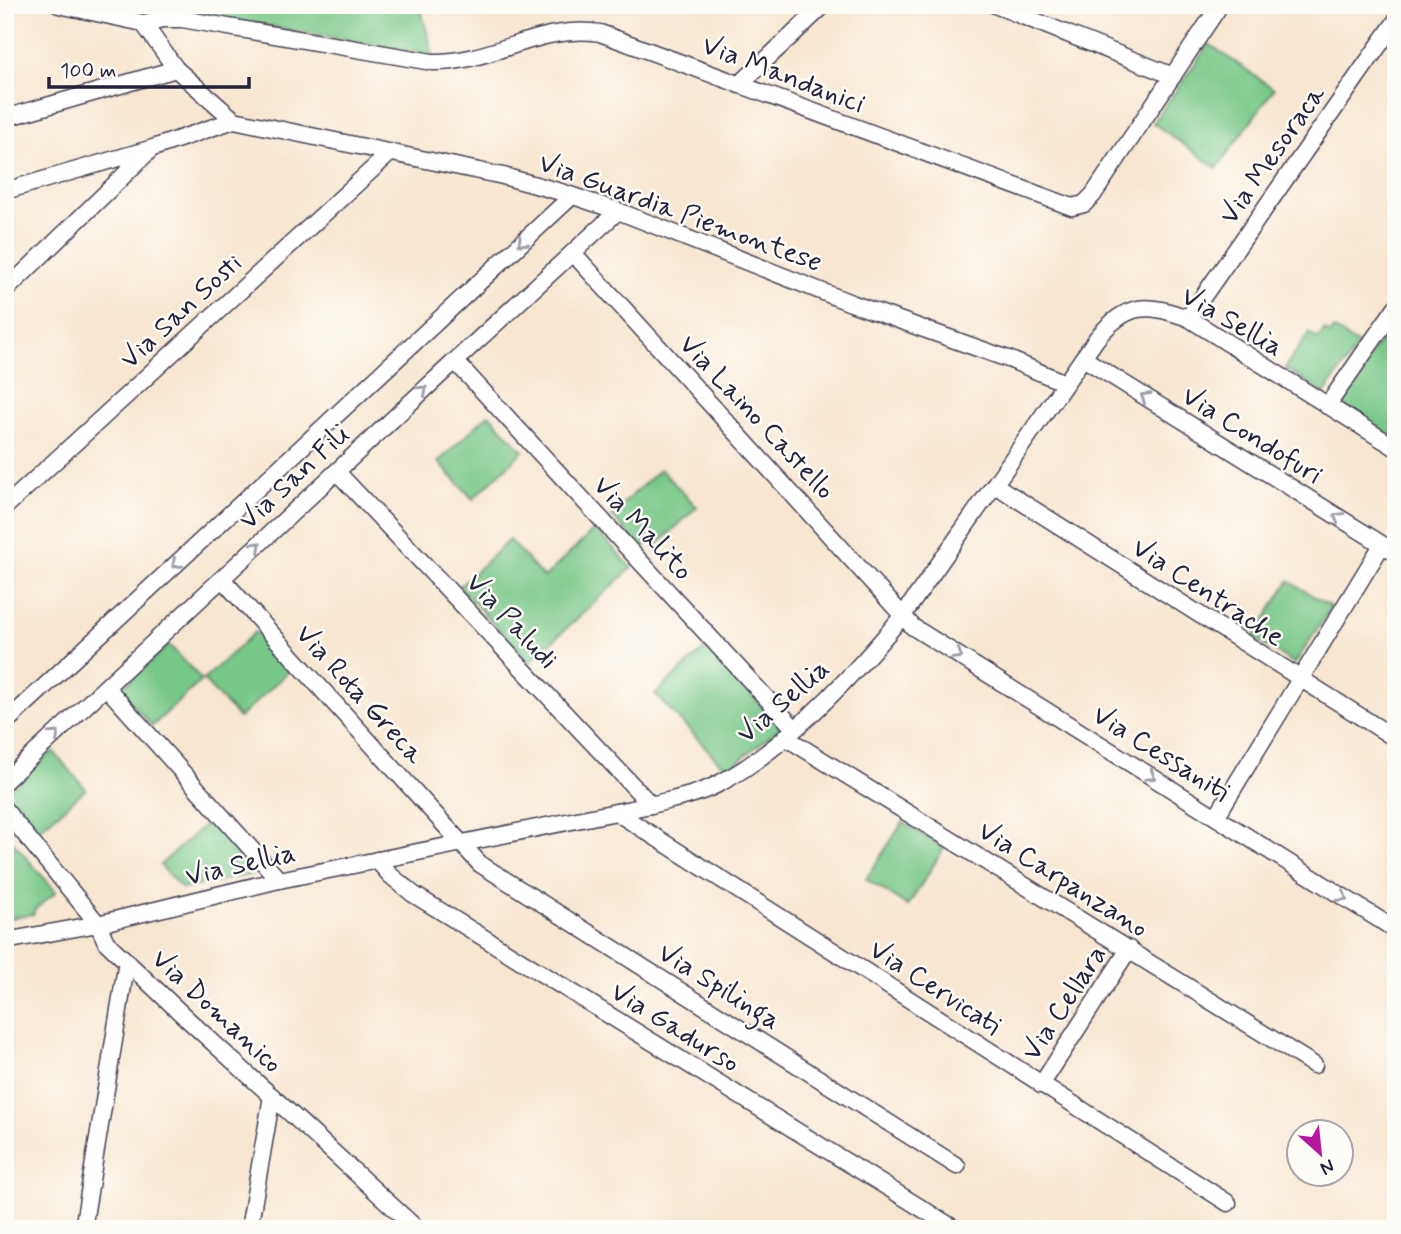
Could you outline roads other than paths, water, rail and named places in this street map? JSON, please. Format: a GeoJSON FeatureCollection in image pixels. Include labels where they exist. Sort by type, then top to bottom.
{"type":"FeatureCollection","features":[{"type":"Feature","properties":{"kind":"street","name":"Via Mandanici"},"geometry":{"type":"LineString","coordinates":[[59,5],[143,23],[182,19],[438,62],[468,58],[548,34],[583,30],[613,36],[1072,207],[1084,204],[1093,195],[1220,5]]}},
{"type":"Feature","properties":{"kind":"street"},"geometry":{"type":"LineString","coordinates":[[740,85],[824,5]]}},
{"type":"Feature","properties":{"kind":"street"},"geometry":{"type":"LineString","coordinates":[[995,5],[1173,76]]}},
{"type":"Feature","properties":{"kind":"street","name":"Via Mesoraca"},"geometry":{"type":"LineString","coordinates":[[1188,318],[1396,21]]}},
{"type":"Feature","properties":{"kind":"street","name":"Via Guardia Piemontese"},"geometry":{"type":"LineString","coordinates":[[143,23],[176,69],[234,120],[516,179],[572,196],[618,211],[830,295],[1011,360],[1065,383]]}},
{"type":"Feature","properties":{"kind":"street"},"geometry":{"type":"LineString","coordinates":[[5,118],[176,69]]}},
{"type":"Feature","properties":{"kind":"street"},"geometry":{"type":"LineString","coordinates":[[5,191],[153,148],[234,120]]}},
{"type":"Feature","properties":{"kind":"street"},"geometry":{"type":"LineString","coordinates":[[5,291],[153,148]]}},
{"type":"Feature","properties":{"kind":"street","name":"Via San Sosti"},"geometry":{"type":"LineString","coordinates":[[5,507],[390,153]]}},
{"type":"Feature","properties":{"kind":"street","name":"Via San Fili"},"geometry":{"type":"LineString","coordinates":[[5,723],[572,196]]}},
{"type":"Feature","properties":{"kind":"street","name":"Via San Fili"},"geometry":{"type":"LineString","coordinates":[[5,781],[618,211]]}},
{"type":"Feature","properties":{"kind":"street","name":"Via Laino Castello"},"geometry":{"type":"LineString","coordinates":[[573,253],[904,614]]}},
{"type":"Feature","properties":{"kind":"street"},"geometry":{"type":"LineString","coordinates":[[1326,406],[1396,307]]}},
{"type":"Feature","properties":{"kind":"street","name":"Via Sellia"},"geometry":{"type":"LineString","coordinates":[[5,941],[98,924],[278,880],[651,804],[696,793],[718,784],[747,766],[790,732],[852,674],[904,614],[1083,358],[1110,323],[1133,309],[1160,308],[1188,318],[1396,447]]}},
{"type":"Feature","properties":{"kind":"street","name":"Via Condofuri"},"geometry":{"type":"LineString","coordinates":[[1083,358],[1389,549]]}},
{"type":"Feature","properties":{"kind":"street","name":"Via Malito"},"geometry":{"type":"LineString","coordinates":[[455,360],[790,732]]}},
{"type":"Feature","properties":{"kind":"street","name":"Via Paludi"},"geometry":{"type":"LineString","coordinates":[[337,472],[651,804]]}},
{"type":"Feature","properties":{"kind":"street","name":"Via Centrache"},"geometry":{"type":"LineString","coordinates":[[995,485],[1396,740]]}},
{"type":"Feature","properties":{"kind":"street"},"geometry":{"type":"LineString","coordinates":[[1216,817],[1299,679],[1389,549]]}},
{"type":"Feature","properties":{"kind":"street","name":"Via Rota Greca"},"geometry":{"type":"LineString","coordinates":[[222,579],[462,842]]}},
{"type":"Feature","properties":{"kind":"street","name":"Via Cessaniti"},"geometry":{"type":"LineString","coordinates":[[904,614],[913,627],[1396,930]]}},
{"type":"Feature","properties":{"kind":"street"},"geometry":{"type":"LineString","coordinates":[[107,688],[278,880]]}},
{"type":"Feature","properties":{"kind":"street","name":"Via Carpanzano"},"geometry":{"type":"LineString","coordinates":[[790,732],[1314,1065]]}},
{"type":"Feature","properties":{"kind":"street","name":"Via Domanico"},"geometry":{"type":"LineString","coordinates":[[5,810],[98,924],[106,942],[417,1229]]}},
{"type":"Feature","properties":{"kind":"street","name":"Via Cervicati"},"geometry":{"type":"LineString","coordinates":[[616,811],[1228,1203]]}},
{"type":"Feature","properties":{"kind":"street","name":"Via Spilinga"},"geometry":{"type":"LineString","coordinates":[[462,842],[475,860],[492,872],[957,1166]]}},
{"type":"Feature","properties":{"kind":"street","name":"Via Gadurso"},"geometry":{"type":"LineString","coordinates":[[377,860],[413,894],[955,1229]]}},
{"type":"Feature","properties":{"kind":"street","name":"Via Cellara"},"geometry":{"type":"LineString","coordinates":[[1041,1085],[1129,949]]}},
{"type":"Feature","properties":{"kind":"street"},"geometry":{"type":"LineString","coordinates":[[83,1229],[127,961]]}},
{"type":"Feature","properties":{"kind":"street"},"geometry":{"type":"LineString","coordinates":[[249,1229],[272,1096]]}}]}
